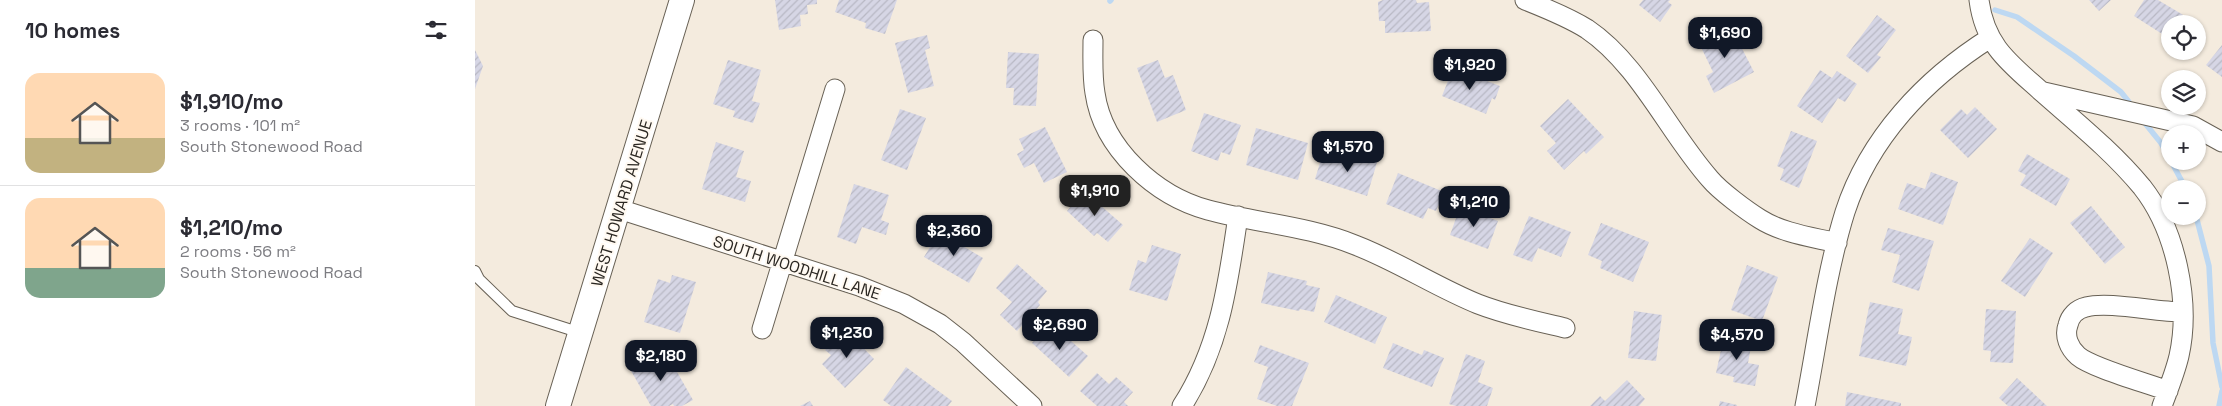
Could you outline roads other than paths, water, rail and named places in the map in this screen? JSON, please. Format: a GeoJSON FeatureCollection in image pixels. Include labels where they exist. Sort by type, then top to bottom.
{"type":"FeatureCollection","features":[{"type":"Feature","properties":{"kind":"street","name":"WEST HOWARD AVENUE"},"geometry":{"type":"LineString","coordinates":[[558,406],[682,0]]}},
{"type":"Feature","properties":{"kind":"street"},"geometry":{"type":"LineString","coordinates":[[1525,0],[1587,29],[1610,49],[1642,86],[1711,180],[1739,203],[1761,220],[1791,232],[1837,243]]}},
{"type":"Feature","properties":{"kind":"street"},"geometry":{"type":"LineString","coordinates":[[1979,0],[1982,18],[1990,38],[2009,64],[2119,161],[2143,188],[2160,217],[2175,256],[2181,287],[2182,312],[2179,356],[2165,398],[2082,359],[2071,348],[2067,338],[2069,319],[2077,311],[2086,307],[2103,306],[2182,312]]}},
{"type":"Feature","properties":{"kind":"street"},"geometry":{"type":"LineString","coordinates":[[1805,406],[1837,243],[1853,191],[1889,128],[1928,84],[1965,53],[1990,38]]}},
{"type":"Feature","properties":{"kind":"street"},"geometry":{"type":"LineString","coordinates":[[1093,40],[1095,94],[1105,124],[1131,163],[1148,179],[1176,198],[1207,210],[1297,228],[1355,245],[1476,303],[1508,315],[1565,328]]}},
{"type":"Feature","properties":{"kind":"street"},"geometry":{"type":"LineString","coordinates":[[762,329],[835,89]]}},
{"type":"Feature","properties":{"kind":"street"},"geometry":{"type":"LineString","coordinates":[[2041,91],[2193,126],[2222,142]]}},
{"type":"Feature","properties":{"kind":"street","name":"SOUTH WOODHILL LANE"},"geometry":{"type":"LineString","coordinates":[[619,209],[883,295],[924,314],[963,342],[1032,406]]}},
{"type":"Feature","properties":{"kind":"street"},"geometry":{"type":"LineString","coordinates":[[1182,406],[1215,336],[1227,295],[1238,216]]}},
{"type":"Feature","properties":{"kind":"lane"},"geometry":{"type":"LineString","coordinates":[[475,271],[479,279],[512,311],[581,333]]}},
{"type":"Feature","properties":{"kind":"waterway"},"geometry":{"type":"LineString","coordinates":[[1995,10],[2017,17],[2074,56],[2121,92],[2129,102]]}},
{"type":"Feature","properties":{"kind":"waterway"},"geometry":{"type":"LineString","coordinates":[[2144,122],[2161,143]]}},
{"type":"Feature","properties":{"kind":"waterway"},"geometry":{"type":"LineString","coordinates":[[2176,170],[2181,180]]}},
{"type":"Feature","properties":{"kind":"waterway"},"geometry":{"type":"LineString","coordinates":[[2198,225],[2209,266],[2213,343],[2222,387]]}},
{"type":"Feature","properties":{"kind":"waterway"},"geometry":{"type":"LineString","coordinates":[[2219,406],[2222,391]]}}]}
